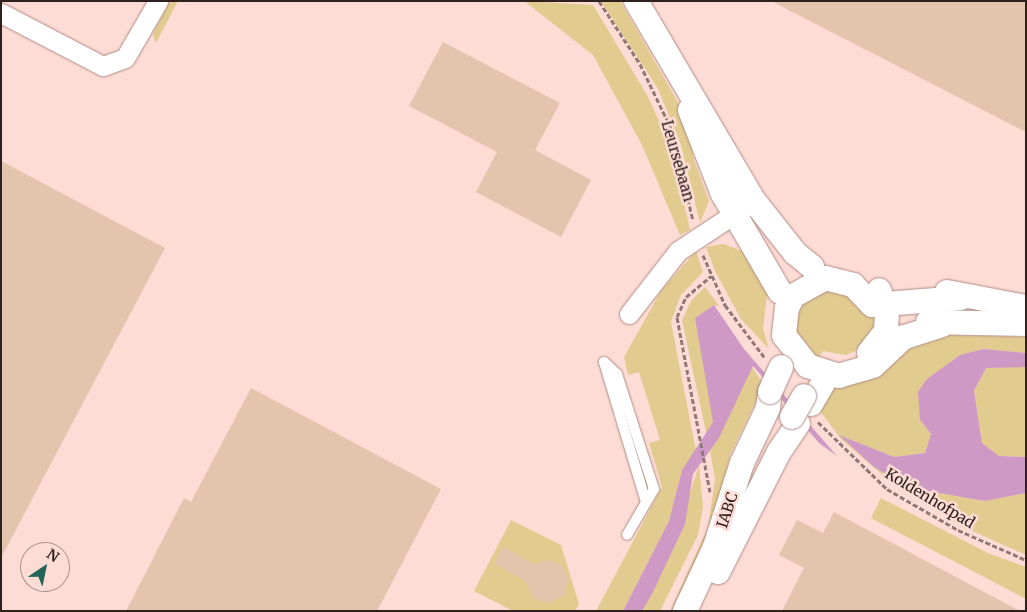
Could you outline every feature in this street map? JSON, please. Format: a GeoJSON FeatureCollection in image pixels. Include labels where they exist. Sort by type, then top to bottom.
{"type":"FeatureCollection","features":[{"type":"Feature","properties":{"kind":"street"},"geometry":{"type":"LineString","coordinates":[[1,13],[103,66],[125,58],[158,1]]}},
{"type":"Feature","properties":{"kind":"street","name":"Leursebaan"},"geometry":{"type":"LineString","coordinates":[[636,1],[672,66],[754,201],[795,253],[812,267]]}},
{"type":"Feature","properties":{"kind":"street","name":"Leursebaan"},"geometry":{"type":"LineString","coordinates":[[672,66],[739,221],[790,288]]}},
{"type":"Feature","properties":{"kind":"street"},"geometry":{"type":"LineString","coordinates":[[629,314],[663,267],[698,239],[739,221],[754,201]]}},
{"type":"Feature","properties":{"kind":"street"},"geometry":{"type":"LineString","coordinates":[[788,390],[784,326],[786,308],[790,288],[812,267],[846,268],[865,276],[883,299],[892,335],[915,322],[942,325],[1026,324]]}},
{"type":"Feature","properties":{"kind":"street"},"geometry":{"type":"LineString","coordinates":[[790,288],[826,278],[839,280],[861,290],[872,305],[883,299],[948,292],[961,298],[1026,307]]}},
{"type":"Feature","properties":{"kind":"street","name":"IABC"},"geometry":{"type":"LineString","coordinates":[[685,611],[715,547],[742,464],[788,390],[822,373],[824,358],[862,358],[892,335]]}},
{"type":"Feature","properties":{"kind":"street","name":"IABC"},"geometry":{"type":"LineString","coordinates":[[697,611],[779,452],[788,390]]}},
{"type":"Feature","properties":{"kind":"lane"},"geometry":{"type":"LineString","coordinates":[[604,362],[617,374],[654,489],[627,535]]}},
{"type":"Feature","properties":{"kind":"path","name":"Leursebaan"},"geometry":{"type":"LineString","coordinates":[[599,1],[640,64],[670,126],[698,239],[711,276]]}},
{"type":"Feature","properties":{"kind":"path","name":"Koldenhofpad"},"geometry":{"type":"LineString","coordinates":[[711,276],[725,305],[788,390],[888,489],[958,530],[1026,560]]}},
{"type":"Feature","properties":{"kind":"path","name":"IABC"},"geometry":{"type":"LineString","coordinates":[[708,476],[678,317],[686,297],[711,276]]}},
{"type":"Feature","properties":{"kind":"shaded area"},"geometry":{"type":"Polygon","coordinates":[[[169,1],[178,1],[156,43],[153,34],[169,1]]]}},
{"type":"Feature","properties":{"kind":"shaded area"},"geometry":{"type":"Polygon","coordinates":[[[524,1],[593,5],[647,95],[672,149],[690,230],[680,235],[642,145],[593,55],[524,1]]]}},
{"type":"Feature","properties":{"kind":"shaded area"},"geometry":{"type":"Polygon","coordinates":[[[601,1],[620,1],[684,113],[694,160],[709,201],[700,223],[681,145],[658,89],[601,1]]]}},
{"type":"Feature","properties":{"kind":"shaded area"},"geometry":{"type":"Polygon","coordinates":[[[723,244],[745,252],[768,288],[763,328],[769,349],[741,319],[715,271],[706,247],[723,244]]]}},
{"type":"Feature","properties":{"kind":"shaded area"},"geometry":{"type":"Polygon","coordinates":[[[696,251],[703,272],[681,295],[671,322],[696,451],[682,470],[669,521],[623,611],[596,611],[662,487],[649,443],[660,440],[639,372],[628,375],[624,357],[661,291],[696,251]]]}},
{"type":"Feature","properties":{"kind":"shaded area"},"geometry":{"type":"Polygon","coordinates":[[[828,285],[881,311],[868,346],[846,355],[823,351],[816,362],[801,350],[791,315],[794,308],[828,285]]]}},
{"type":"Feature","properties":{"kind":"shaded area"},"geometry":{"type":"Polygon","coordinates":[[[705,287],[720,307],[714,305],[695,318],[714,418],[707,437],[682,320],[691,301],[705,287]]]}},
{"type":"Feature","properties":{"kind":"shaded area"},"geometry":{"type":"Polygon","coordinates":[[[714,305],[744,349],[837,456],[819,443],[753,366],[719,438],[693,474],[685,524],[652,594],[642,611],[623,611],[669,521],[682,470],[713,422],[695,318],[714,305]]]}},
{"type":"Feature","properties":{"kind":"shaded area"},"geometry":{"type":"Polygon","coordinates":[[[944,335],[1026,337],[1026,353],[983,349],[960,355],[949,364],[920,420],[931,434],[925,453],[894,457],[841,436],[910,488],[985,501],[1026,493],[1026,555],[961,526],[887,479],[841,439],[817,407],[829,389],[902,349],[944,335]]]}},
{"type":"Feature","properties":{"kind":"shaded area"},"geometry":{"type":"Polygon","coordinates":[[[983,349],[1026,353],[1026,367],[986,368],[974,391],[982,443],[999,456],[1026,457],[1026,493],[985,501],[910,488],[874,467],[839,435],[894,457],[925,453],[931,434],[920,420],[918,392],[927,379],[960,355],[983,349]]]}},
{"type":"Feature","properties":{"kind":"shaded area"},"geometry":{"type":"Polygon","coordinates":[[[994,365],[1026,367],[1026,457],[999,456],[982,443],[974,391],[986,368],[994,365]]]}},
{"type":"Feature","properties":{"kind":"shaded area"},"geometry":{"type":"Polygon","coordinates":[[[752,367],[764,385],[730,455],[709,544],[678,611],[670,611],[708,527],[715,479],[710,451],[752,367]]]}},
{"type":"Feature","properties":{"kind":"shaded area"},"geometry":{"type":"Polygon","coordinates":[[[699,466],[703,507],[698,535],[660,611],[642,611],[665,562],[699,466]]]}},
{"type":"Feature","properties":{"kind":"shaded area"},"geometry":{"type":"Polygon","coordinates":[[[881,498],[988,553],[1026,567],[1026,599],[871,518],[881,498]]]}},
{"type":"Feature","properties":{"kind":"shaded area"},"geometry":{"type":"Polygon","coordinates":[[[511,520],[561,545],[579,604],[575,611],[513,611],[474,591],[511,520]]]}},
{"type":"Feature","properties":{"kind":"building"},"geometry":{"type":"Polygon","coordinates":[[[771,1],[1026,1],[1026,132],[771,1]]]}},
{"type":"Feature","properties":{"kind":"building"},"geometry":{"type":"Polygon","coordinates":[[[443,42],[560,103],[535,150],[591,180],[561,237],[476,192],[497,152],[409,106],[443,42]]]}},
{"type":"Feature","properties":{"kind":"building"},"geometry":{"type":"Polygon","coordinates":[[[1,161],[165,248],[1,558],[1,161]]]}},
{"type":"Feature","properties":{"kind":"building"},"geometry":{"type":"Polygon","coordinates":[[[251,388],[441,489],[377,611],[126,611],[184,498],[191,502],[251,388]]]}},
{"type":"Feature","properties":{"kind":"building"},"geometry":{"type":"Polygon","coordinates":[[[834,512],[1020,611],[782,611],[804,568],[779,555],[797,520],[823,533],[834,512]]]}},
{"type":"Feature","properties":{"kind":"building"},"geometry":{"type":"Polygon","coordinates":[[[503,547],[534,564],[550,560],[561,565],[568,578],[565,594],[550,603],[534,599],[524,580],[494,564],[503,547]]]}}]}
